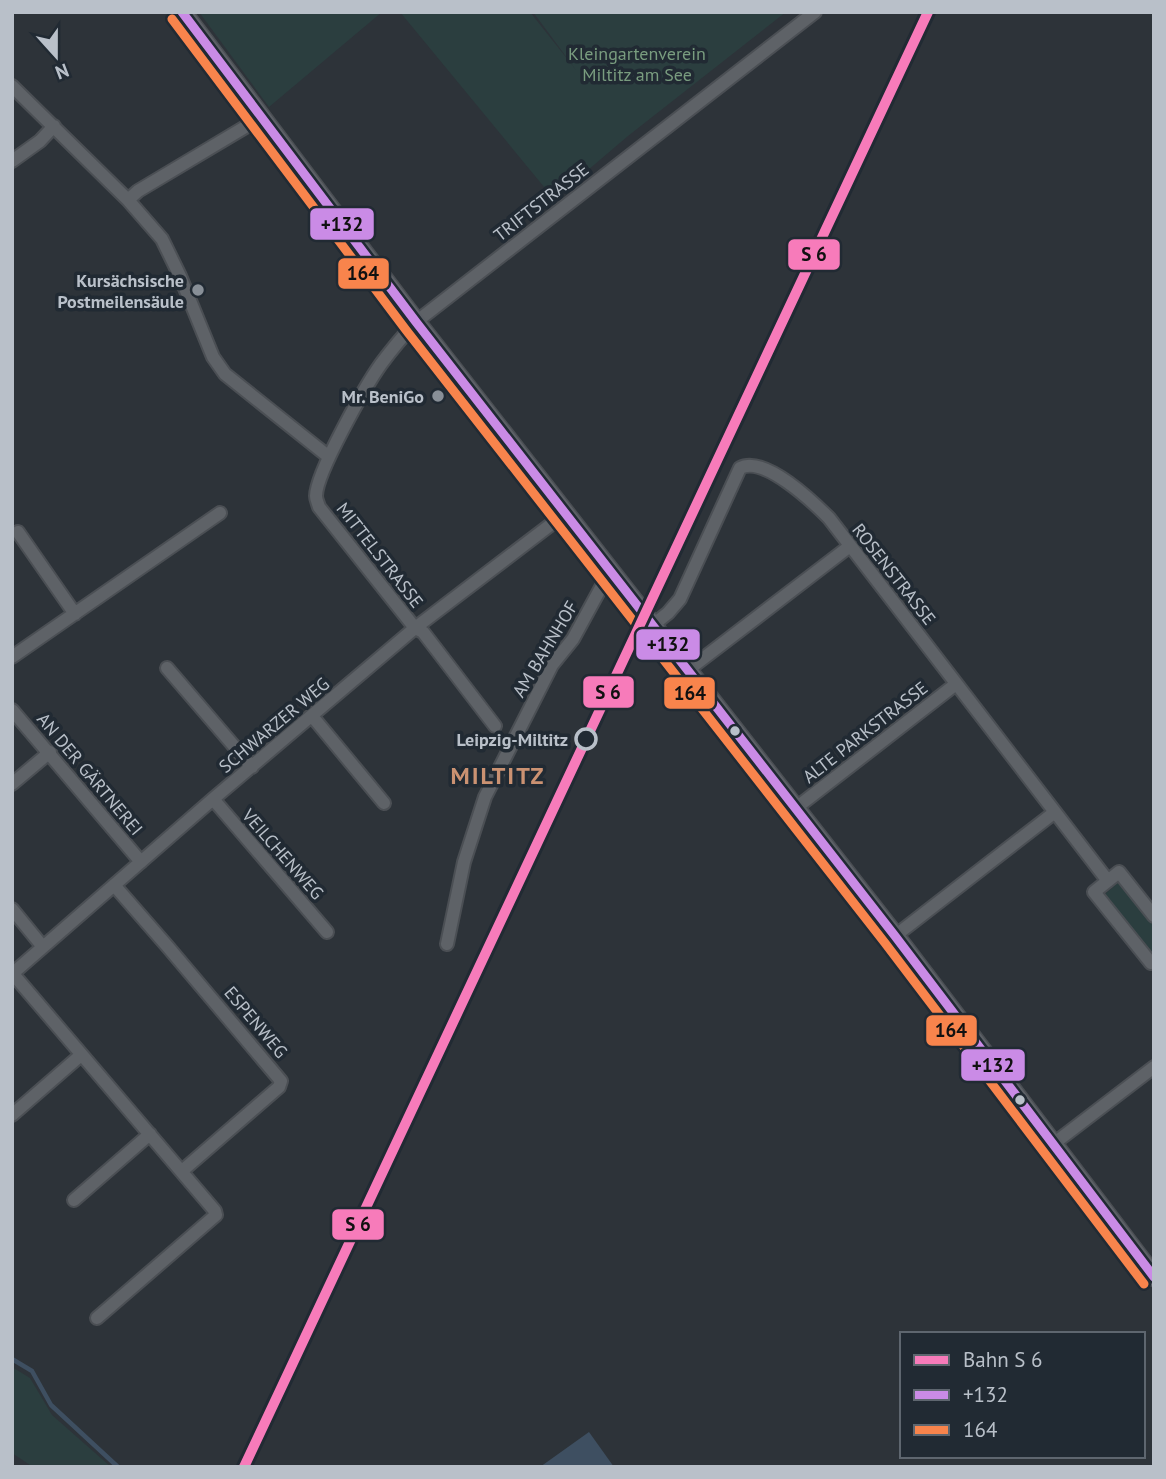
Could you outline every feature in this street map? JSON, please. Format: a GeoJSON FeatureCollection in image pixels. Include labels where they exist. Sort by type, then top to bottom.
{"type":"FeatureCollection","features":[{"type":"Feature","properties":{"kind":"street"},"geometry":{"type":"LineString","coordinates":[[182,12],[416,322],[895,936],[1154,1278]]}},
{"type":"Feature","properties":{"kind":"street","name":"TRIFTSTRASSE"},"geometry":{"type":"LineString","coordinates":[[329,457],[379,367],[416,322],[815,12]]}},
{"type":"Feature","properties":{"kind":"street"},"geometry":{"type":"LineString","coordinates":[[12,86],[128,200],[168,249],[219,368],[329,457]]}},
{"type":"Feature","properties":{"kind":"street"},"geometry":{"type":"LineString","coordinates":[[128,200],[138,191],[262,117]]}},
{"type":"Feature","properties":{"kind":"street"},"geometry":{"type":"LineString","coordinates":[[12,161],[54,127]]}},
{"type":"Feature","properties":{"kind":"street","name":"MITTELSTRASSE"},"geometry":{"type":"LineString","coordinates":[[329,457],[318,487],[316,498],[319,506],[415,628],[423,632],[495,726]]}},
{"type":"Feature","properties":{"kind":"street","name":"ROSENSTRASSE"},"geometry":{"type":"LineString","coordinates":[[653,625],[680,599],[740,468],[745,465],[768,471],[789,484],[823,512],[1108,881]]}},
{"type":"Feature","properties":{"kind":"street"},"geometry":{"type":"LineString","coordinates":[[12,657],[220,513]]}},
{"type":"Feature","properties":{"kind":"street","name":"SCHWARZER WEG"},"geometry":{"type":"LineString","coordinates":[[12,974],[415,628],[566,513]]}},
{"type":"Feature","properties":{"kind":"street"},"geometry":{"type":"LineString","coordinates":[[19,532],[75,614]]}},
{"type":"Feature","properties":{"kind":"street"},"geometry":{"type":"LineString","coordinates":[[688,670],[850,545]]}},
{"type":"Feature","properties":{"kind":"street","name":"AM BAHNHOF"},"geometry":{"type":"LineString","coordinates":[[447,944],[464,862],[485,797],[552,666],[573,639],[610,571]]}},
{"type":"Feature","properties":{"kind":"street"},"geometry":{"type":"LineString","coordinates":[[167,668],[252,767]]}},
{"type":"Feature","properties":{"kind":"street","name":"ALTE PARKSTRASSE"},"geometry":{"type":"LineString","coordinates":[[796,808],[956,684]]}},
{"type":"Feature","properties":{"kind":"street","name":"AN DER GÄRTNEREI"},"geometry":{"type":"LineString","coordinates":[[12,710],[141,862]]}},
{"type":"Feature","properties":{"kind":"street"},"geometry":{"type":"LineString","coordinates":[[312,716],[384,803]]}},
{"type":"Feature","properties":{"kind":"street"},"geometry":{"type":"LineString","coordinates":[[12,784],[50,752]]}},
{"type":"Feature","properties":{"kind":"street","name":"VEILCHENWEG"},"geometry":{"type":"LineString","coordinates":[[213,799],[327,932]]}},
{"type":"Feature","properties":{"kind":"street"},"geometry":{"type":"LineString","coordinates":[[895,936],[1055,812]]}},
{"type":"Feature","properties":{"kind":"street"},"geometry":{"type":"LineString","coordinates":[[1154,916],[1119,872],[1094,892],[1151,963],[1154,961]]}},
{"type":"Feature","properties":{"kind":"street","name":"ESPENWEG"},"geometry":{"type":"LineString","coordinates":[[114,886],[281,1081],[279,1087],[182,1171]]}},
{"type":"Feature","properties":{"kind":"street"},"geometry":{"type":"LineString","coordinates":[[12,909],[43,947]]}},
{"type":"Feature","properties":{"kind":"street"},"geometry":{"type":"LineString","coordinates":[[12,974],[182,1171],[216,1215],[97,1318]]}},
{"type":"Feature","properties":{"kind":"street"},"geometry":{"type":"LineString","coordinates":[[12,1115],[81,1055]]}},
{"type":"Feature","properties":{"kind":"street"},"geometry":{"type":"LineString","coordinates":[[1052,1145],[1154,1067]]}},
{"type":"Feature","properties":{"kind":"street"},"geometry":{"type":"LineString","coordinates":[[74,1200],[150,1134]]}},
{"type":"Feature","properties":{"kind":"green space"},"geometry":{"type":"Polygon","coordinates":[[[199,12],[382,12],[269,107],[199,12]]]}},
{"type":"Feature","properties":{"kind":"green space","name":"Kleingartenverein Miltitz am See"},"geometry":{"type":"Polygon","coordinates":[[[400,12],[530,12],[576,70],[533,12],[786,12],[628,136],[554,199],[400,12]]]}},
{"type":"Feature","properties":{"kind":"green space"},"geometry":{"type":"Polygon","coordinates":[[[1119,882],[1154,926],[1152,954],[1105,894],[1119,882]]]}},
{"type":"Feature","properties":{"kind":"green space"},"geometry":{"type":"Polygon","coordinates":[[[12,1367],[30,1378],[52,1415],[111,1467],[33,1467],[12,1453],[12,1367]]]}},
{"type":"Feature","properties":{"kind":"water"},"geometry":{"type":"Polygon","coordinates":[[[589,1432],[614,1467],[540,1467],[589,1432]]]}},
{"type":"Feature","properties":{"kind":"waterway"},"geometry":{"type":"LineString","coordinates":[[12,1359],[32,1371],[51,1405],[118,1467]]}},
{"type":"Feature","properties":{"kind":"transit line","name":"+132"},"geometry":{"type":"LineString","coordinates":[[182,12],[416,322],[895,936],[1154,1277]]}},
{"type":"Feature","properties":{"kind":"transit line"},"geometry":{"type":"LineString","coordinates":[[244,1467],[928,12]]}},
{"type":"Feature","properties":{"kind":"transit line","name":"164"},"geometry":{"type":"LineString","coordinates":[[172,19],[406,330],[885,943],[1144,1284]]}},
{"type":"Feature","properties":{"kind":"place","name":"Kursächsische Postmeilensäule"},"geometry":{"type":"Point","coordinates":[198,290]}},
{"type":"Feature","properties":{"kind":"place","name":"Mr. BeniGo"},"geometry":{"type":"Point","coordinates":[438,396]}},
{"type":"Feature","properties":{"kind":"place","name":"Leipzig-Miltitz"},"geometry":{"type":"Point","coordinates":[586,739]}},
{"type":"Feature","properties":{"kind":"district","name":"MILTITZ"},"geometry":{"type":"Point","coordinates":[498,775]}}]}
